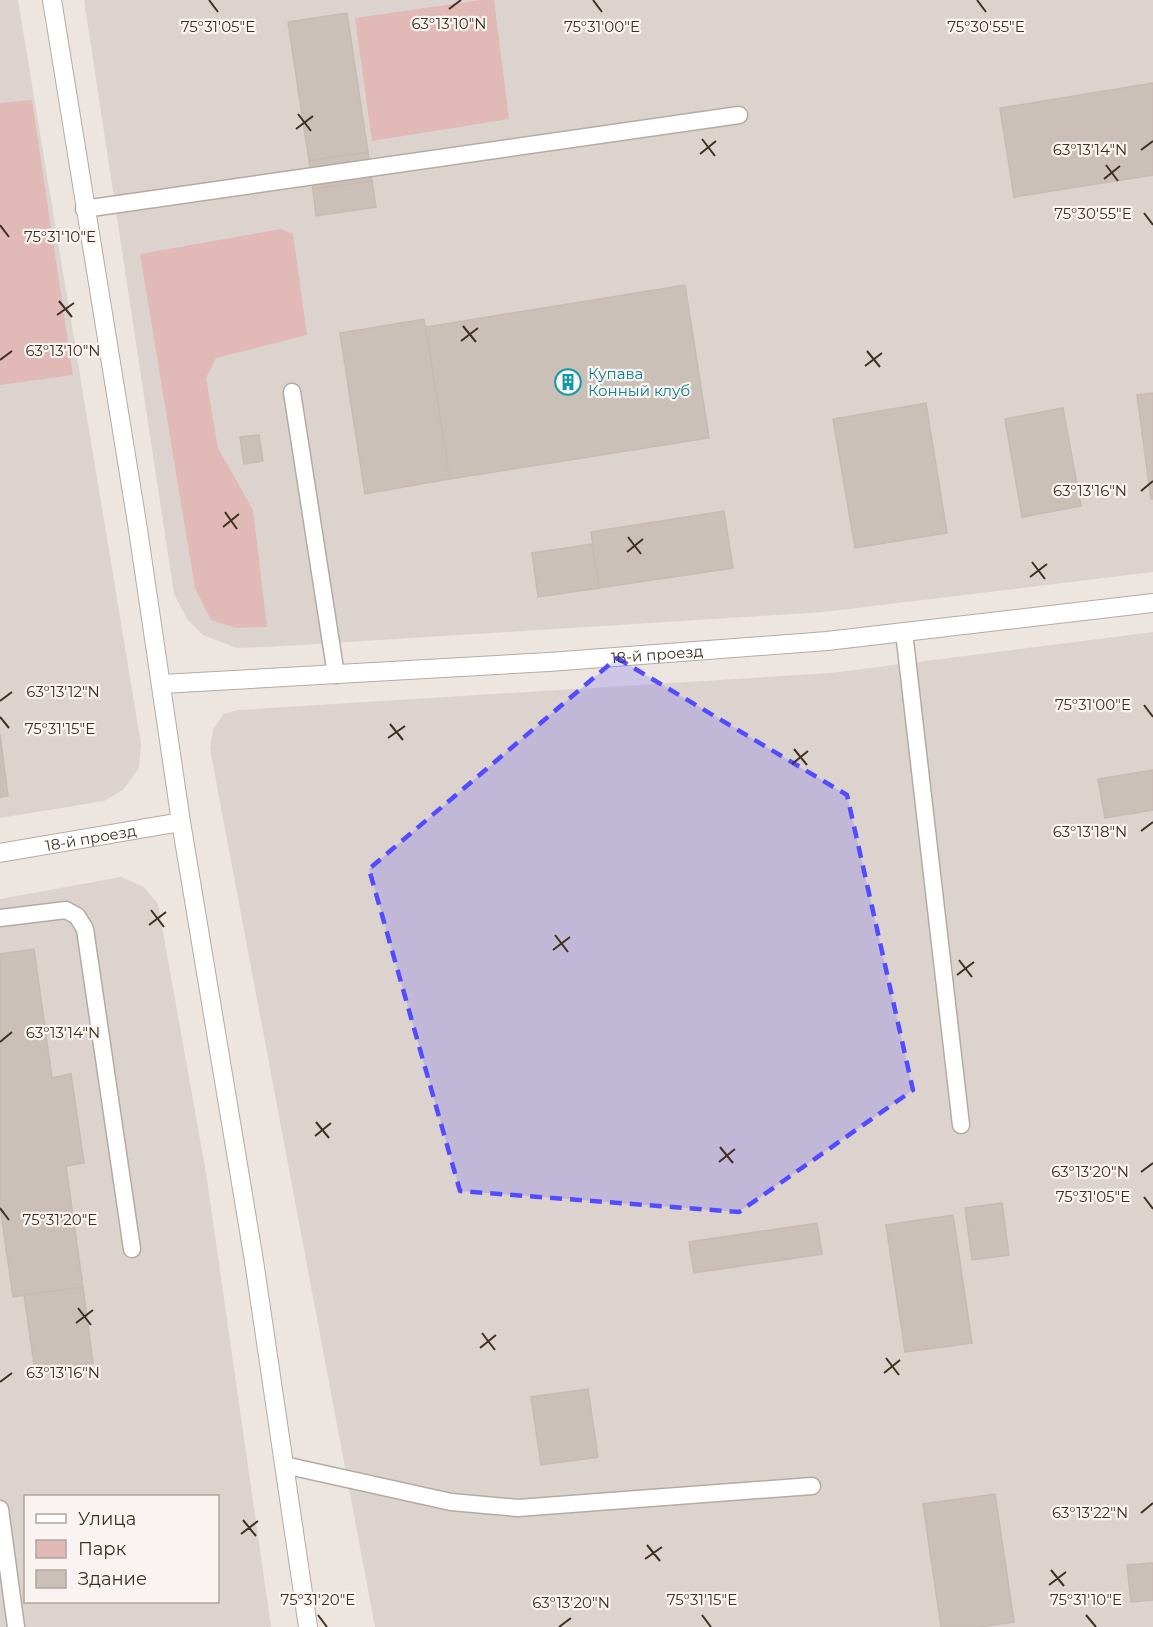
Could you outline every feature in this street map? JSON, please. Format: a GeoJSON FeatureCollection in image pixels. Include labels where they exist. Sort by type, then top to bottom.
{"type":"FeatureCollection","features":[{"type":"Feature","properties":{"kind":"street"},"geometry":{"type":"LineString","coordinates":[[52,0],[254,1261],[308,1627]]}},
{"type":"Feature","properties":{"kind":"street","name":"18-й проезд"},"geometry":{"type":"LineString","coordinates":[[162,684],[336,675],[804,643],[1153,603]]}},
{"type":"Feature","properties":{"kind":"street","name":"18-й проезд"},"geometry":{"type":"LineString","coordinates":[[0,853],[182,822]]}},
{"type":"Feature","properties":{"kind":"lane"},"geometry":{"type":"LineString","coordinates":[[84,209],[739,115]]}},
{"type":"Feature","properties":{"kind":"lane"},"geometry":{"type":"LineString","coordinates":[[292,392],[336,675]]}},
{"type":"Feature","properties":{"kind":"lane"},"geometry":{"type":"LineString","coordinates":[[904,632],[961,1125]]}},
{"type":"Feature","properties":{"kind":"lane"},"geometry":{"type":"LineString","coordinates":[[0,918],[66,910],[77,916],[85,929],[132,1249]]}},
{"type":"Feature","properties":{"kind":"lane"},"geometry":{"type":"LineString","coordinates":[[284,1465],[451,1502],[518,1508],[812,1486]]}},
{"type":"Feature","properties":{"kind":"lane"},"geometry":{"type":"LineString","coordinates":[[0,1509],[16,1627]]}},
{"type":"Feature","properties":{"kind":"highlighted area"},"geometry":{"type":"Polygon","coordinates":[[[617,658],[847,795],[913,1090],[739,1212],[460,1191],[369,869],[617,658]]]}},
{"type":"Feature","properties":{"kind":"shaded area"},"geometry":{"type":"Polygon","coordinates":[[[0,0],[18,0],[141,744],[139,768],[123,790],[104,801],[0,818],[0,0]]]}},
{"type":"Feature","properties":{"kind":"shaded area"},"geometry":{"type":"Polygon","coordinates":[[[84,0],[1153,0],[1153,572],[824,612],[268,647],[237,648],[203,635],[187,619],[174,594],[84,0]]]}},
{"type":"Feature","properties":{"kind":"shaded area"},"geometry":{"type":"Polygon","coordinates":[[[1153,632],[1153,1627],[375,1627],[210,749],[213,729],[224,714],[238,710],[830,673],[1153,632]]]}},
{"type":"Feature","properties":{"kind":"shaded area"},"geometry":{"type":"Polygon","coordinates":[[[121,877],[144,887],[158,904],[206,1173],[271,1627],[0,1627],[0,899],[121,877]]]}},
{"type":"Feature","properties":{"kind":"green space"},"geometry":{"type":"Polygon","coordinates":[[[494,0],[509,119],[372,141],[355,18],[494,0]]]}},
{"type":"Feature","properties":{"kind":"green space"},"geometry":{"type":"Polygon","coordinates":[[[32,100],[73,375],[0,385],[0,103],[32,100]]]}},
{"type":"Feature","properties":{"kind":"green space"},"geometry":{"type":"Polygon","coordinates":[[[281,229],[293,234],[307,335],[216,358],[206,378],[218,448],[253,510],[267,627],[236,628],[211,620],[195,588],[140,254],[281,229]]]}},
{"type":"Feature","properties":{"kind":"building"},"geometry":{"type":"Polygon","coordinates":[[[347,13],[368,152],[309,161],[288,22],[347,13]]]}},
{"type":"Feature","properties":{"kind":"building"},"geometry":{"type":"Polygon","coordinates":[[[1153,83],[1153,175],[1014,197],[1000,108],[1153,83]]]}},
{"type":"Feature","properties":{"kind":"building"},"geometry":{"type":"Polygon","coordinates":[[[368,152],[372,181],[313,189],[309,161],[368,152]]]}},
{"type":"Feature","properties":{"kind":"building"},"geometry":{"type":"Polygon","coordinates":[[[372,181],[376,207],[316,216],[313,189],[372,181]]]}},
{"type":"Feature","properties":{"kind":"building","name":"Купава Конный клуб"},"geometry":{"type":"Polygon","coordinates":[[[685,285],[709,438],[450,479],[426,327],[685,285]]]}},
{"type":"Feature","properties":{"kind":"building"},"geometry":{"type":"Polygon","coordinates":[[[424,319],[450,479],[365,494],[340,333],[424,319]]]}},
{"type":"Feature","properties":{"kind":"building"},"geometry":{"type":"Polygon","coordinates":[[[1153,393],[1153,499],[1151,499],[1137,395],[1153,393]]]}},
{"type":"Feature","properties":{"kind":"building"},"geometry":{"type":"Polygon","coordinates":[[[926,403],[947,533],[855,548],[833,419],[926,403]]]}},
{"type":"Feature","properties":{"kind":"building"},"geometry":{"type":"Polygon","coordinates":[[[1063,408],[1081,506],[1022,517],[1005,419],[1063,408]]]}},
{"type":"Feature","properties":{"kind":"building"},"geometry":{"type":"Polygon","coordinates":[[[259,435],[263,461],[244,464],[240,437],[259,435]]]}},
{"type":"Feature","properties":{"kind":"building"},"geometry":{"type":"Polygon","coordinates":[[[724,511],[733,568],[599,588],[591,532],[724,511]]]}},
{"type":"Feature","properties":{"kind":"building"},"geometry":{"type":"Polygon","coordinates":[[[592,544],[599,588],[538,597],[532,553],[592,544]]]}},
{"type":"Feature","properties":{"kind":"building"},"geometry":{"type":"Polygon","coordinates":[[[0,734],[8,796],[0,797],[0,734]]]}},
{"type":"Feature","properties":{"kind":"building"},"geometry":{"type":"Polygon","coordinates":[[[1153,770],[1153,810],[1105,818],[1098,779],[1153,770]]]}},
{"type":"Feature","properties":{"kind":"building"},"geometry":{"type":"Polygon","coordinates":[[[34,949],[52,1078],[71,1074],[84,1163],[66,1166],[83,1287],[13,1297],[0,1206],[0,954],[34,949]]]}},
{"type":"Feature","properties":{"kind":"building"},"geometry":{"type":"Polygon","coordinates":[[[1002,1203],[1009,1255],[972,1260],[965,1208],[1002,1203]]]}},
{"type":"Feature","properties":{"kind":"building"},"geometry":{"type":"Polygon","coordinates":[[[953,1215],[972,1343],[905,1352],[886,1225],[953,1215]]]}},
{"type":"Feature","properties":{"kind":"building"},"geometry":{"type":"Polygon","coordinates":[[[817,1223],[822,1254],[694,1273],[689,1242],[817,1223]]]}},
{"type":"Feature","properties":{"kind":"building"},"geometry":{"type":"Polygon","coordinates":[[[83,1287],[93,1363],[35,1371],[24,1295],[83,1287]]]}},
{"type":"Feature","properties":{"kind":"building"},"geometry":{"type":"Polygon","coordinates":[[[588,1389],[598,1457],[541,1465],[531,1397],[588,1389]]]}},
{"type":"Feature","properties":{"kind":"building"},"geometry":{"type":"Polygon","coordinates":[[[995,1494],[1014,1622],[979,1627],[941,1627],[923,1504],[995,1494]]]}},
{"type":"Feature","properties":{"kind":"building"},"geometry":{"type":"Polygon","coordinates":[[[1153,1563],[1153,1600],[1131,1602],[1127,1565],[1153,1563]]]}},
{"type":"Feature","properties":{"kind":"place","name":"Купава Конный клуб"},"geometry":{"type":"Point","coordinates":[568,382]}}]}
